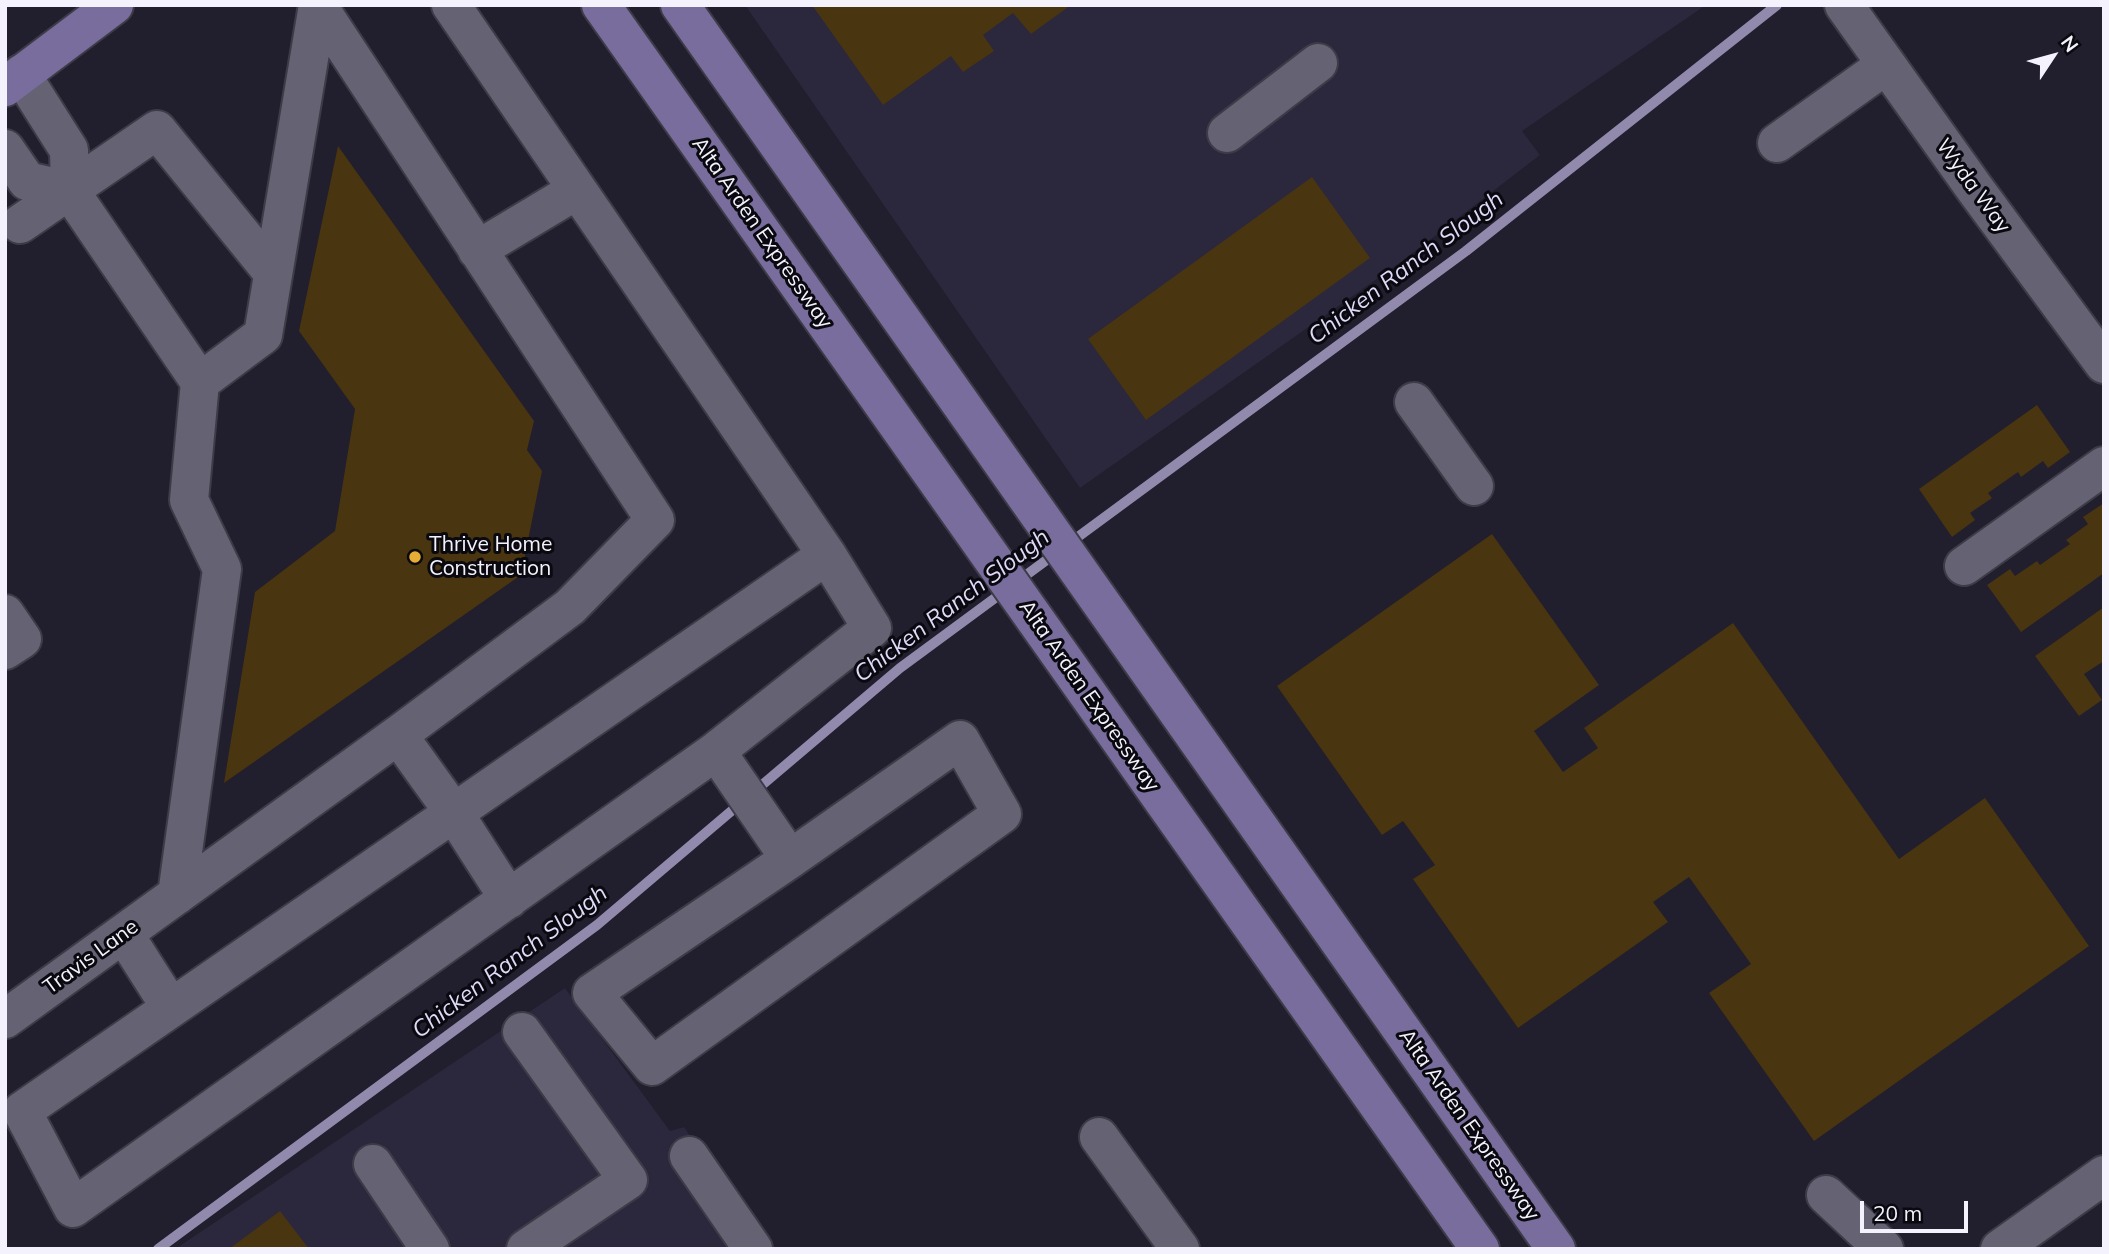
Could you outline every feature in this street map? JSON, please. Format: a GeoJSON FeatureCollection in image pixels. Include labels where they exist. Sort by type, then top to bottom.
{"type":"FeatureCollection","features":[{"type":"Feature","properties":{"kind":"main road"},"geometry":{"type":"LineString","coordinates":[[13,80],[114,5]]}},
{"type":"Feature","properties":{"kind":"main road","name":"Alta Arden Expressway"},"geometry":{"type":"LineString","coordinates":[[601,5],[1480,1249]]}},
{"type":"Feature","properties":{"kind":"main road","name":"Alta Arden Expressway"},"geometry":{"type":"LineString","coordinates":[[680,5],[1556,1249]]}},
{"type":"Feature","properties":{"kind":"street"},"geometry":{"type":"LineString","coordinates":[[318,5],[477,250],[577,190]]}},
{"type":"Feature","properties":{"kind":"street"},"geometry":{"type":"LineString","coordinates":[[200,382],[263,335],[318,5]]}},
{"type":"Feature","properties":{"kind":"street"},"geometry":{"type":"LineString","coordinates":[[451,5],[827,555],[872,628],[722,760],[509,899],[73,1208],[22,1111],[827,555]]}},
{"type":"Feature","properties":{"kind":"street","name":"Wyda Way"},"geometry":{"type":"LineString","coordinates":[[1844,5],[2104,364]]}},
{"type":"Feature","properties":{"kind":"street"},"geometry":{"type":"LineString","coordinates":[[1227,133],[1318,63]]}},
{"type":"Feature","properties":{"kind":"street"},"geometry":{"type":"LineString","coordinates":[[1777,143],[1886,65]]}},
{"type":"Feature","properties":{"kind":"street"},"geometry":{"type":"LineString","coordinates":[[13,80],[69,150],[70,191],[200,382],[189,500],[222,569],[177,895]]}},
{"type":"Feature","properties":{"kind":"street"},"geometry":{"type":"LineString","coordinates":[[20,224],[157,130],[273,273]]}},
{"type":"Feature","properties":{"kind":"street"},"geometry":{"type":"LineString","coordinates":[[5,149],[27,181],[70,191]]}},
{"type":"Feature","properties":{"kind":"street","name":"Travis Lane"},"geometry":{"type":"LineString","coordinates":[[5,1019],[570,607],[654,520],[477,250]]}},
{"type":"Feature","properties":{"kind":"street"},"geometry":{"type":"LineString","coordinates":[[1414,402],[1474,486]]}},
{"type":"Feature","properties":{"kind":"street"},"geometry":{"type":"LineString","coordinates":[[1964,566],[2104,466]]}},
{"type":"Feature","properties":{"kind":"street"},"geometry":{"type":"LineString","coordinates":[[398,735],[454,813],[509,899]]}},
{"type":"Feature","properties":{"kind":"street"},"geometry":{"type":"LineString","coordinates":[[960,740],[1002,814],[652,1066],[592,993],[785,850],[960,740]]}},
{"type":"Feature","properties":{"kind":"street"},"geometry":{"type":"LineString","coordinates":[[722,760],[785,850]]}},
{"type":"Feature","properties":{"kind":"street"},"geometry":{"type":"LineString","coordinates":[[124,934],[171,1008]]}},
{"type":"Feature","properties":{"kind":"street"},"geometry":{"type":"LineString","coordinates":[[522,1032],[628,1180],[526,1249]]}},
{"type":"Feature","properties":{"kind":"street"},"geometry":{"type":"LineString","coordinates":[[1099,1137],[1180,1249]]}},
{"type":"Feature","properties":{"kind":"street"},"geometry":{"type":"LineString","coordinates":[[689,1156],[753,1249]]}},
{"type":"Feature","properties":{"kind":"street"},"geometry":{"type":"LineString","coordinates":[[373,1164],[430,1249]]}},
{"type":"Feature","properties":{"kind":"street"},"geometry":{"type":"LineString","coordinates":[[2000,1249],[2104,1175]]}},
{"type":"Feature","properties":{"kind":"street"},"geometry":{"type":"LineString","coordinates":[[1826,1195],[1884,1249]]}},
{"type":"Feature","properties":{"kind":"shaded area"},"geometry":{"type":"Polygon","coordinates":[[[745,5],[1706,5],[1522,131],[1540,155],[1401,262],[1080,488],[745,5]]]}},
{"type":"Feature","properties":{"kind":"shaded area"},"geometry":{"type":"Polygon","coordinates":[[[565,988],[670,1131],[684,1127],[770,1249],[175,1249],[565,988]]]}},
{"type":"Feature","properties":{"kind":"building"},"geometry":{"type":"Polygon","coordinates":[[[812,5],[1071,5],[1031,34],[1013,13],[983,35],[994,51],[963,72],[951,56],[883,105],[812,5]]]}},
{"type":"Feature","properties":{"kind":"building"},"geometry":{"type":"Polygon","coordinates":[[[338,146],[534,421],[527,450],[542,471],[521,575],[224,783],[255,592],[335,531],[355,409],[299,331],[338,146]]]}},
{"type":"Feature","properties":{"kind":"building"},"geometry":{"type":"Polygon","coordinates":[[[1312,177],[1370,258],[1146,420],[1088,339],[1312,177]]]}},
{"type":"Feature","properties":{"kind":"building"},"geometry":{"type":"Polygon","coordinates":[[[2037,405],[2070,452],[2048,468],[2043,461],[2021,477],[2018,472],[1988,493],[1992,498],[1970,513],[1975,520],[1952,537],[1919,489],[2037,405]]]}},
{"type":"Feature","properties":{"kind":"building"},"geometry":{"type":"Polygon","coordinates":[[[2104,503],[2104,573],[2021,632],[1987,585],[2010,569],[2015,576],[2037,561],[2040,565],[2070,544],[2066,540],[2088,524],[2083,517],[2104,503]]]}},
{"type":"Feature","properties":{"kind":"building"},"geometry":{"type":"Polygon","coordinates":[[[1492,534],[1599,685],[1534,731],[1563,772],[1598,748],[1584,728],[1733,623],[1899,859],[1985,798],[2089,946],[1814,1141],[1709,993],[1751,964],[1689,877],[1653,902],[1668,922],[1518,1028],[1413,879],[1435,865],[1403,821],[1382,835],[1277,686],[1492,534]]]}},
{"type":"Feature","properties":{"kind":"building"},"geometry":{"type":"Polygon","coordinates":[[[2104,607],[2104,661],[2084,674],[2102,700],[2079,716],[2035,656],[2104,607]]]}},
{"type":"Feature","properties":{"kind":"building"},"geometry":{"type":"Polygon","coordinates":[[[280,1211],[309,1249],[229,1249],[280,1211]]]}},
{"type":"Feature","properties":{"kind":"waterway","name":"Chicken Ranch Slough"},"geometry":{"type":"LineString","coordinates":[[158,1249],[597,925],[900,668],[1466,251],[1777,5]]}},
{"type":"Feature","properties":{"kind":"place","name":"Thrive Home Construction"},"geometry":{"type":"Point","coordinates":[415,557]}}]}
